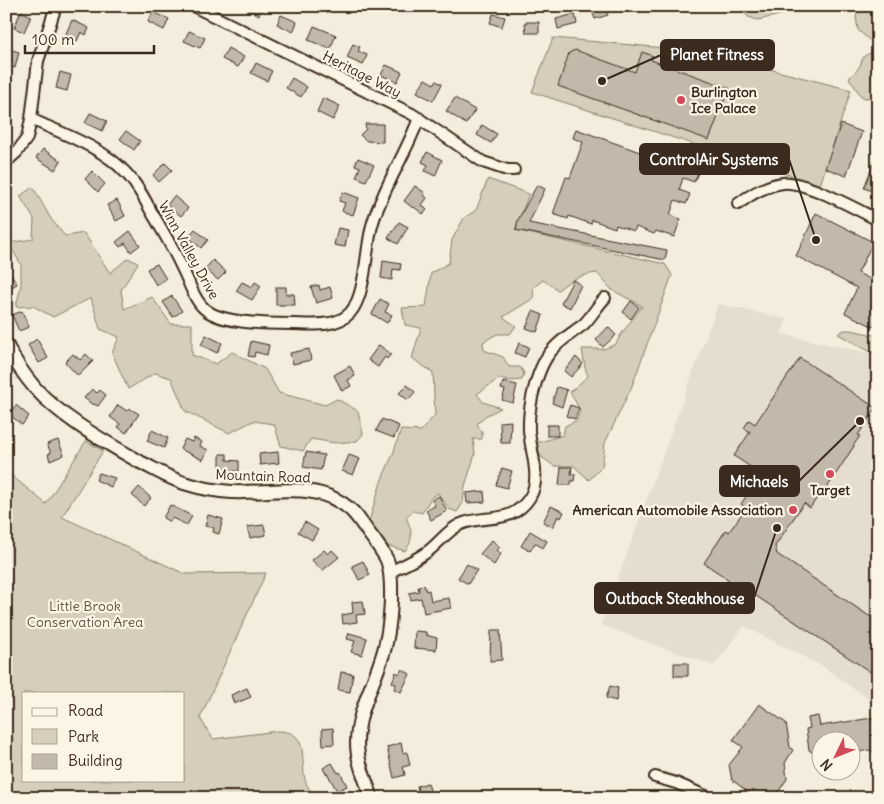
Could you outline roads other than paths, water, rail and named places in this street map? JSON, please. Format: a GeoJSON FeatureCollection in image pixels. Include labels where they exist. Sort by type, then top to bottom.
{"type":"FeatureCollection","features":[{"type":"Feature","properties":{"kind":"street"},"geometry":{"type":"LineString","coordinates":[[6,162],[17,152],[27,138],[38,61],[56,6]]}},
{"type":"Feature","properties":{"kind":"street","name":"Heritage Way"},"geometry":{"type":"LineString","coordinates":[[193,6],[419,118],[478,159],[507,170],[514,170]]}},
{"type":"Feature","properties":{"kind":"street","name":"Winn Valley Drive"},"geometry":{"type":"LineString","coordinates":[[31,119],[105,156],[126,173],[135,183],[175,253],[198,300],[207,311],[238,321],[289,324],[331,323],[344,318],[356,304],[373,222],[410,143],[419,118]]}},
{"type":"Feature","properties":{"kind":"street"},"geometry":{"type":"LineString","coordinates":[[738,204],[746,197],[765,188],[785,182],[829,195],[878,220]]}},
{"type":"Feature","properties":{"kind":"street"},"geometry":{"type":"LineString","coordinates":[[390,572],[427,552],[457,526],[507,516],[518,509],[529,498],[535,478],[529,437],[529,418],[536,382],[550,352],[583,324],[605,298]]}},
{"type":"Feature","properties":{"kind":"street","name":"Mountain Road"},"geometry":{"type":"LineString","coordinates":[[6,344],[24,374],[36,389],[68,417],[116,448],[156,470],[189,485],[232,492],[293,490],[322,494],[351,510],[378,545],[390,572],[390,629],[382,659],[362,709],[357,744],[361,768],[372,798]]}},
{"type":"Feature","properties":{"kind":"street"},"geometry":{"type":"LineString","coordinates":[[655,777],[676,783],[710,798]]}},
{"type":"Feature","properties":{"kind":"place","name":"Planet Fitness"},"geometry":{"type":"Point","coordinates":[602,81]}},
{"type":"Feature","properties":{"kind":"place","name":"Burlington Ice Palace"},"geometry":{"type":"Point","coordinates":[681,100]}},
{"type":"Feature","properties":{"kind":"place","name":"ControlAir Systems"},"geometry":{"type":"Point","coordinates":[816,240]}},
{"type":"Feature","properties":{"kind":"place","name":"Michaels"},"geometry":{"type":"Point","coordinates":[860,421]}},
{"type":"Feature","properties":{"kind":"place","name":"Target"},"geometry":{"type":"Point","coordinates":[830,474]}},
{"type":"Feature","properties":{"kind":"place","name":"American Automobile Association"},"geometry":{"type":"Point","coordinates":[793,510]}},
{"type":"Feature","properties":{"kind":"place","name":"Outback Steakhouse"},"geometry":{"type":"Point","coordinates":[777,528]}},
{"type":"Feature","properties":{"kind":"park label","name":"Little Brook Conservation Area"},"geometry":{"type":"Point","coordinates":[85,614]}}]}
